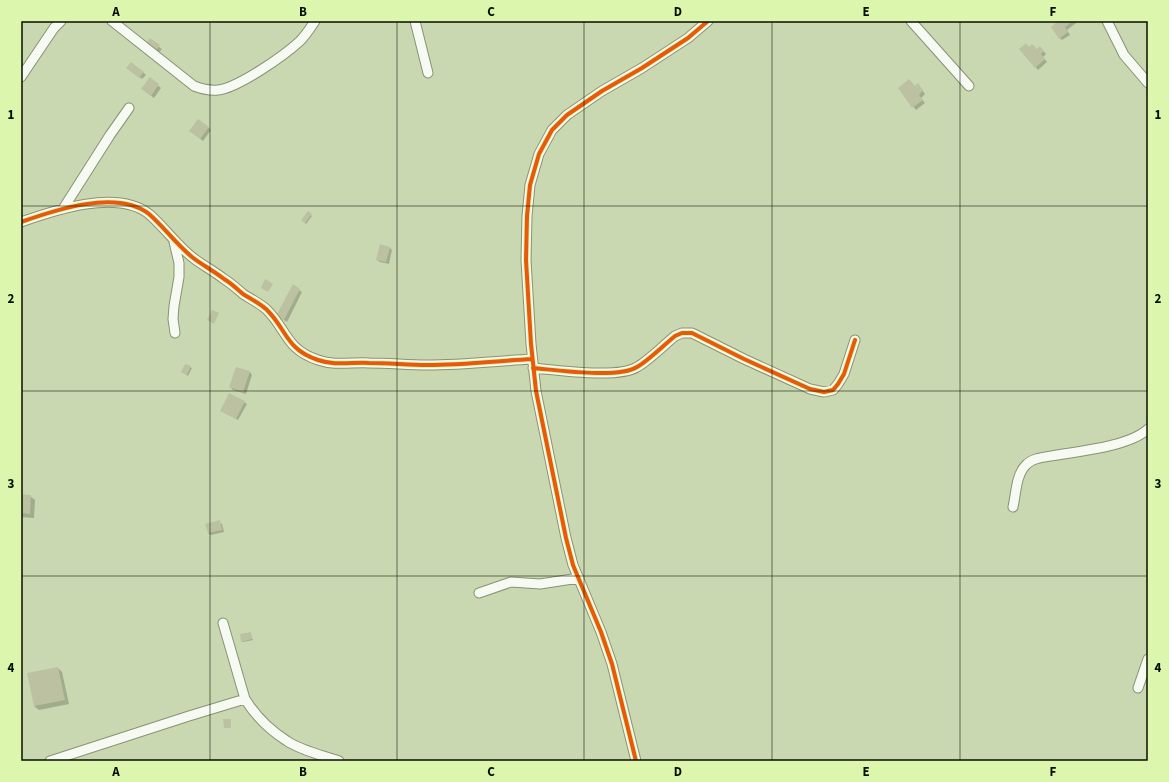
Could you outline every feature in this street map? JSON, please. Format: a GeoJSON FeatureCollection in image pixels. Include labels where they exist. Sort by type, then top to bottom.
{"type":"FeatureCollection","features":[{"type":"Feature","properties":{"kind":"street"},"geometry":{"type":"LineString","coordinates":[[21,77],[54,28],[61,21]]}},
{"type":"Feature","properties":{"kind":"street"},"geometry":{"type":"LineString","coordinates":[[112,21],[194,86],[207,90],[218,90],[230,88],[269,65],[301,40],[316,21]]}},
{"type":"Feature","properties":{"kind":"street"},"geometry":{"type":"LineString","coordinates":[[415,21],[428,73]]}},
{"type":"Feature","properties":{"kind":"street"},"geometry":{"type":"LineString","coordinates":[[636,761],[612,664],[601,632],[578,578],[566,538],[536,391],[526,260],[527,216],[532,179],[539,154],[552,130],[567,115],[688,38],[708,21]]}},
{"type":"Feature","properties":{"kind":"street"},"geometry":{"type":"LineString","coordinates":[[911,21],[968,86]]}},
{"type":"Feature","properties":{"kind":"street"},"geometry":{"type":"LineString","coordinates":[[1107,21],[1124,54],[1148,83]]}},
{"type":"Feature","properties":{"kind":"street"},"geometry":{"type":"LineString","coordinates":[[64,209],[110,135],[129,108]]}},
{"type":"Feature","properties":{"kind":"street"},"geometry":{"type":"LineString","coordinates":[[21,222],[64,209],[91,203],[122,203],[140,209],[149,214],[174,242],[192,258],[226,280],[265,309],[296,349],[319,361],[336,364],[368,363],[426,365],[533,363],[588,373],[624,372],[637,368],[675,336],[682,333],[692,333],[810,389],[824,392],[833,390],[844,374],[855,340]]}},
{"type":"Feature","properties":{"kind":"street"},"geometry":{"type":"LineString","coordinates":[[174,242],[179,263],[179,277],[173,319],[175,333]]}},
{"type":"Feature","properties":{"kind":"street"},"geometry":{"type":"LineString","coordinates":[[1013,507],[1021,473],[1026,465],[1037,458],[1101,448],[1134,438],[1148,429]]}},
{"type":"Feature","properties":{"kind":"street"},"geometry":{"type":"LineString","coordinates":[[479,593],[511,582],[540,584],[578,578]]}},
{"type":"Feature","properties":{"kind":"street"},"geometry":{"type":"LineString","coordinates":[[223,623],[245,699],[257,715],[286,741],[339,761]]}},
{"type":"Feature","properties":{"kind":"street"},"geometry":{"type":"LineString","coordinates":[[1138,688],[1148,659]]}},
{"type":"Feature","properties":{"kind":"street"},"geometry":{"type":"LineString","coordinates":[[50,761],[245,699]]}},
{"type":"Feature","properties":{"kind":"building"},"geometry":{"type":"Polygon","coordinates":[[[1058,21],[1073,21],[1065,27],[1068,32],[1059,39],[1051,27],[1058,21]]]}},
{"type":"Feature","properties":{"kind":"building"},"geometry":{"type":"Polygon","coordinates":[[[150,38],[160,45],[155,52],[145,45],[150,38]]]}},
{"type":"Feature","properties":{"kind":"building"},"geometry":{"type":"Polygon","coordinates":[[[1026,43],[1029,47],[1032,44],[1037,49],[1040,46],[1044,51],[1041,54],[1045,59],[1035,68],[1019,49],[1026,43]]]}},
{"type":"Feature","properties":{"kind":"building"},"geometry":{"type":"Polygon","coordinates":[[[131,62],[144,72],[139,78],[126,68],[131,62]]]}},
{"type":"Feature","properties":{"kind":"building"},"geometry":{"type":"Polygon","coordinates":[[[150,77],[159,84],[151,96],[141,89],[150,77]]]}},
{"type":"Feature","properties":{"kind":"building"},"geometry":{"type":"Polygon","coordinates":[[[909,79],[915,86],[918,83],[923,90],[919,95],[923,100],[912,108],[898,88],[909,79]]]}},
{"type":"Feature","properties":{"kind":"building"},"geometry":{"type":"Polygon","coordinates":[[[198,119],[209,127],[200,139],[189,131],[198,119]]]}},
{"type":"Feature","properties":{"kind":"building"},"geometry":{"type":"Polygon","coordinates":[[[308,211],[312,214],[305,223],[301,220],[308,211]]]}},
{"type":"Feature","properties":{"kind":"building"},"geometry":{"type":"Polygon","coordinates":[[[380,244],[390,247],[386,262],[376,260],[380,244]]]}},
{"type":"Feature","properties":{"kind":"building"},"geometry":{"type":"Polygon","coordinates":[[[265,279],[273,284],[268,292],[261,288],[265,279]]]}},
{"type":"Feature","properties":{"kind":"building"},"geometry":{"type":"Polygon","coordinates":[[[293,284],[300,289],[284,320],[276,316],[293,284]]]}},
{"type":"Feature","properties":{"kind":"building"},"geometry":{"type":"Polygon","coordinates":[[[212,310],[219,313],[214,324],[207,320],[212,310]]]}},
{"type":"Feature","properties":{"kind":"building"},"geometry":{"type":"Polygon","coordinates":[[[185,364],[191,366],[187,375],[181,372],[185,364]]]}},
{"type":"Feature","properties":{"kind":"building"},"geometry":{"type":"Polygon","coordinates":[[[236,367],[250,371],[243,392],[229,387],[236,367]]]}},
{"type":"Feature","properties":{"kind":"building"},"geometry":{"type":"Polygon","coordinates":[[[229,393],[245,401],[236,419],[220,411],[229,393]]]}},
{"type":"Feature","properties":{"kind":"building"},"geometry":{"type":"Polygon","coordinates":[[[21,494],[31,495],[30,514],[21,513],[21,494]]]}},
{"type":"Feature","properties":{"kind":"building"},"geometry":{"type":"Polygon","coordinates":[[[220,520],[222,530],[208,533],[205,524],[220,520]]]}},
{"type":"Feature","properties":{"kind":"building"},"geometry":{"type":"Polygon","coordinates":[[[251,632],[252,639],[241,642],[240,634],[251,632]]]}},
{"type":"Feature","properties":{"kind":"building"},"geometry":{"type":"Polygon","coordinates":[[[58,667],[65,700],[34,706],[27,673],[58,667]]]}},
{"type":"Feature","properties":{"kind":"building"},"geometry":{"type":"Polygon","coordinates":[[[223,719],[231,719],[231,728],[224,728],[223,719]]]}},
{"type":"Feature","properties":{"kind":"cycle path"},"geometry":{"type":"LineString","coordinates":[[636,761],[612,664],[601,632],[573,565],[566,538],[536,391],[531,344],[526,260],[527,216],[530,185],[539,154],[552,130],[567,115],[602,91],[642,68],[688,38],[708,21]]}},
{"type":"Feature","properties":{"kind":"cycle path"},"geometry":{"type":"LineString","coordinates":[[21,222],[51,212],[86,204],[103,202],[120,203],[136,207],[149,214],[192,257],[266,309],[299,350],[324,362],[440,365],[532,359]]}},
{"type":"Feature","properties":{"kind":"cycle path"},"geometry":{"type":"LineString","coordinates":[[533,368],[587,373],[628,371],[646,361],[675,336],[682,333],[692,333],[810,389],[824,392],[833,390],[844,374],[855,340]]}}]}
